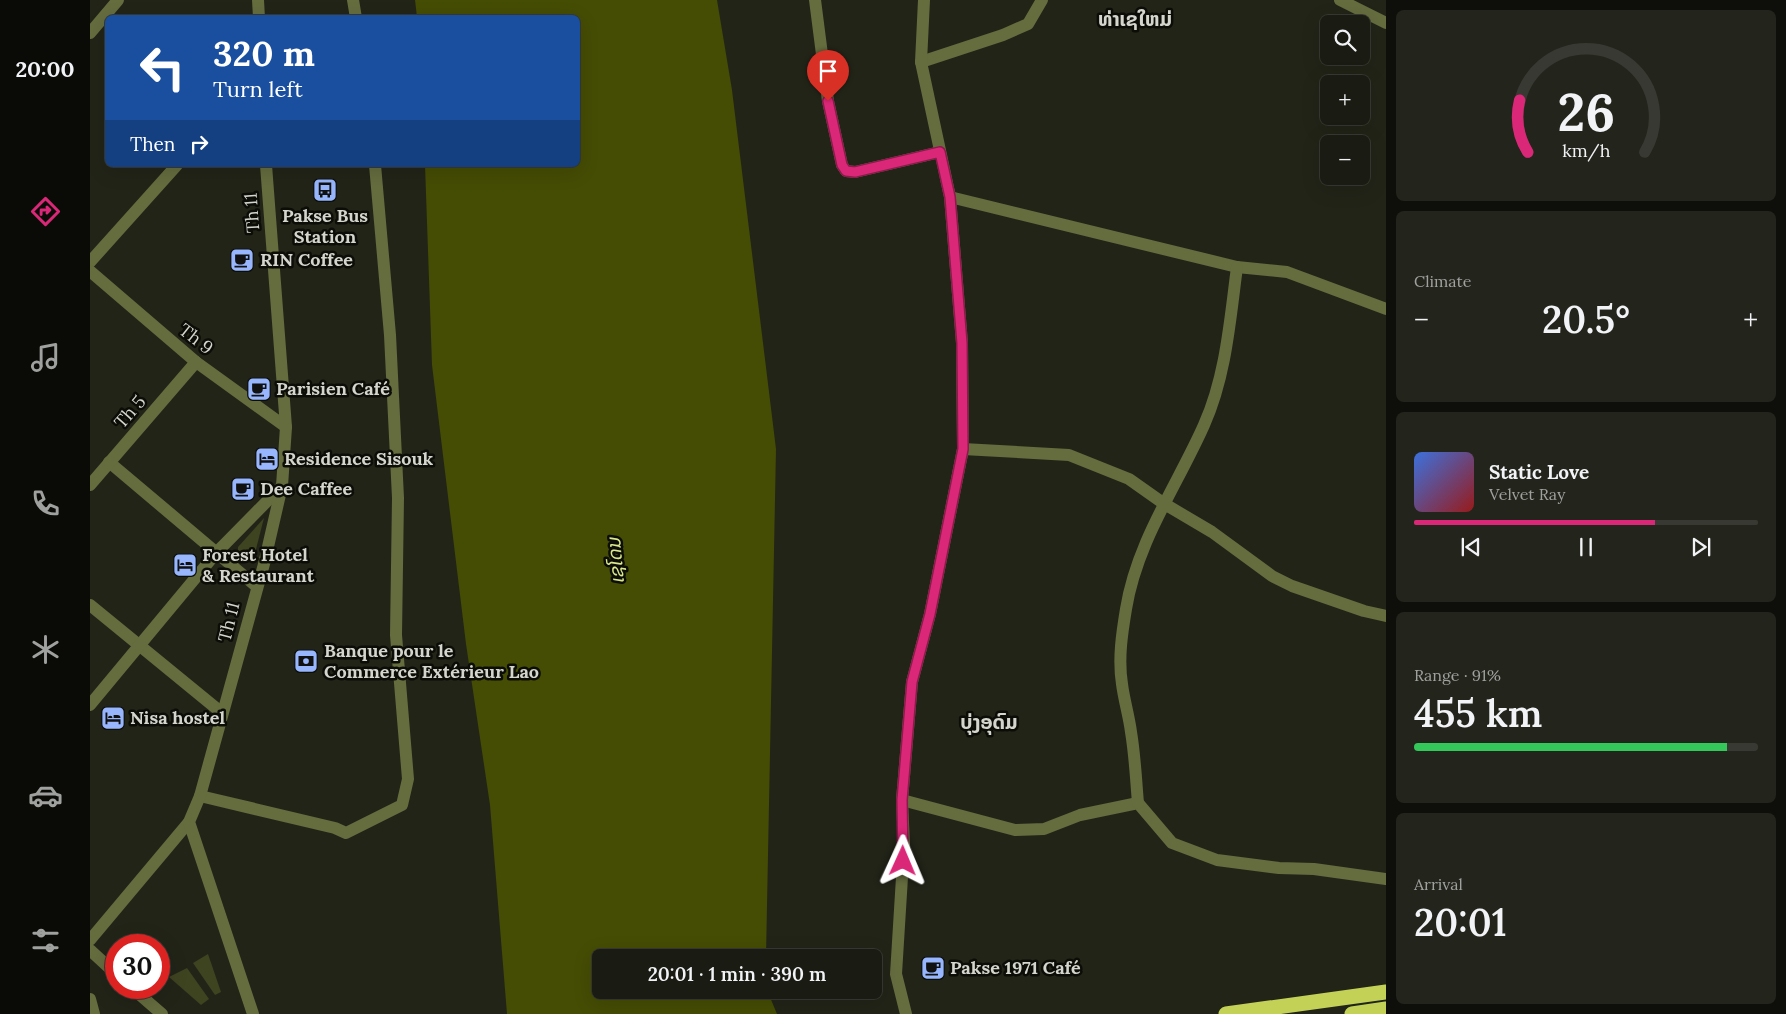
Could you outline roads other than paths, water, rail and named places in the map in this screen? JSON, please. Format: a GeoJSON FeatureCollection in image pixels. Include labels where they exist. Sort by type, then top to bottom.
{"type":"FeatureCollection","features":[{"type":"Feature","properties":{"kind":"highway"},"geometry":{"type":"LineString","coordinates":[[1226,1014],[1386,992]]}},
{"type":"Feature","properties":{"kind":"highway"},"geometry":{"type":"LineString","coordinates":[[1352,1014],[1386,1009]]}},
{"type":"Feature","properties":{"kind":"street"},"geometry":{"type":"LineString","coordinates":[[105,15],[118,0]]}},
{"type":"Feature","properties":{"kind":"street"},"geometry":{"type":"LineString","coordinates":[[258,0],[259,15]]}},
{"type":"Feature","properties":{"kind":"street"},"geometry":{"type":"LineString","coordinates":[[353,0],[356,15]]}},
{"type":"Feature","properties":{"kind":"street"},"geometry":{"type":"LineString","coordinates":[[815,0],[828,101],[842,165],[846,171],[855,172],[940,152]]}},
{"type":"Feature","properties":{"kind":"street"},"geometry":{"type":"LineString","coordinates":[[906,1014],[896,974],[904,845],[902,800],[912,682],[930,614],[963,449],[962,343],[950,197],[921,62],[924,0]]}},
{"type":"Feature","properties":{"kind":"street"},"geometry":{"type":"LineString","coordinates":[[921,62],[1003,35],[1028,24],[1042,0]]}},
{"type":"Feature","properties":{"kind":"street"},"geometry":{"type":"LineString","coordinates":[[1340,0],[1386,23]]}},
{"type":"Feature","properties":{"kind":"street"},"geometry":{"type":"LineString","coordinates":[[90,33],[105,15]]}},
{"type":"Feature","properties":{"kind":"street"},"geometry":{"type":"LineString","coordinates":[[90,262],[175,167]]}},
{"type":"Feature","properties":{"kind":"street","name":"Th 11"},"geometry":{"type":"LineString","coordinates":[[90,940],[189,822],[200,796],[256,586],[264,564],[282,486],[286,427],[266,167]]}},
{"type":"Feature","properties":{"kind":"street"},"geometry":{"type":"LineString","coordinates":[[200,796],[336,828],[346,833],[402,805],[408,779],[396,635],[398,498],[390,335],[375,167]]}},
{"type":"Feature","properties":{"kind":"street"},"geometry":{"type":"LineString","coordinates":[[950,197],[1237,267],[1286,272],[1386,309]]}},
{"type":"Feature","properties":{"kind":"street"},"geometry":{"type":"LineString","coordinates":[[1237,267],[1229,330],[1218,386],[1204,425],[1163,503],[1138,561],[1126,607],[1121,644],[1122,682],[1131,732],[1138,804],[1172,843],[1218,860],[1279,868],[1314,869],[1386,879]]}},
{"type":"Feature","properties":{"kind":"street","name":"Th 9"},"geometry":{"type":"LineString","coordinates":[[90,271],[196,362],[286,427]]}},
{"type":"Feature","properties":{"kind":"street","name":"Th 5"},"geometry":{"type":"LineString","coordinates":[[90,485],[196,362]]}},
{"type":"Feature","properties":{"kind":"street"},"geometry":{"type":"LineString","coordinates":[[963,449],[1069,455],[1130,479],[1163,503],[1202,525],[1272,576],[1292,586],[1364,612],[1386,616]]}},
{"type":"Feature","properties":{"kind":"street"},"geometry":{"type":"LineString","coordinates":[[109,462],[256,586]]}},
{"type":"Feature","properties":{"kind":"street"},"geometry":{"type":"LineString","coordinates":[[90,705],[141,646],[217,552],[282,486]]}},
{"type":"Feature","properties":{"kind":"street"},"geometry":{"type":"LineString","coordinates":[[90,605],[222,713]]}},
{"type":"Feature","properties":{"kind":"street"},"geometry":{"type":"LineString","coordinates":[[902,800],[1014,830],[1044,829],[1080,815],[1138,804]]}},
{"type":"Feature","properties":{"kind":"street"},"geometry":{"type":"LineString","coordinates":[[189,822],[253,1014]]}},
{"type":"Feature","properties":{"kind":"street"},"geometry":{"type":"LineString","coordinates":[[90,950],[105,964]]}},
{"type":"Feature","properties":{"kind":"street"},"geometry":{"type":"LineString","coordinates":[[90,999],[94,1014]]}},
{"type":"Feature","properties":{"kind":"street"},"geometry":{"type":"LineString","coordinates":[[145,999],[162,1014]]}},
{"type":"Feature","properties":{"kind":"water","name":"ເຊໂດນ"},"geometry":{"type":"Polygon","coordinates":[[[415,0],[717,0],[732,90],[776,449],[766,949],[592,949],[592,999],[771,999],[777,1014],[507,1014],[490,805],[466,644],[432,365],[425,167],[580,167],[580,15],[417,15],[415,0]]]}},
{"type":"Feature","properties":{"kind":"place","name":"Pakse Bus Station"},"geometry":{"type":"Point","coordinates":[325,190]}},
{"type":"Feature","properties":{"kind":"place","name":"RIN Coffee"},"geometry":{"type":"Point","coordinates":[242,260]}},
{"type":"Feature","properties":{"kind":"place","name":"Parisien Café"},"geometry":{"type":"Point","coordinates":[259,389]}},
{"type":"Feature","properties":{"kind":"place","name":"Residence Sisouk"},"geometry":{"type":"Point","coordinates":[267,459]}},
{"type":"Feature","properties":{"kind":"place","name":"Dee Caffee"},"geometry":{"type":"Point","coordinates":[243,489]}},
{"type":"Feature","properties":{"kind":"place","name":"Forest Hotel & Restaurant"},"geometry":{"type":"Point","coordinates":[185,565]}},
{"type":"Feature","properties":{"kind":"place","name":"Banque pour le Commerce Extérieur Lao"},"geometry":{"type":"Point","coordinates":[306,661]}},
{"type":"Feature","properties":{"kind":"place","name":"Nisa hostel"},"geometry":{"type":"Point","coordinates":[113,718]}},
{"type":"Feature","properties":{"kind":"place","name":"Pakse 1971 Café"},"geometry":{"type":"Point","coordinates":[933,968]}},
{"type":"Feature","properties":{"kind":"district","name":"ທ່າເຊໃຫມ່"},"geometry":{"type":"Point","coordinates":[1135,19]}},
{"type":"Feature","properties":{"kind":"district","name":"ບຸ່ງອຸດົມ"},"geometry":{"type":"Point","coordinates":[989,722]}}]}
